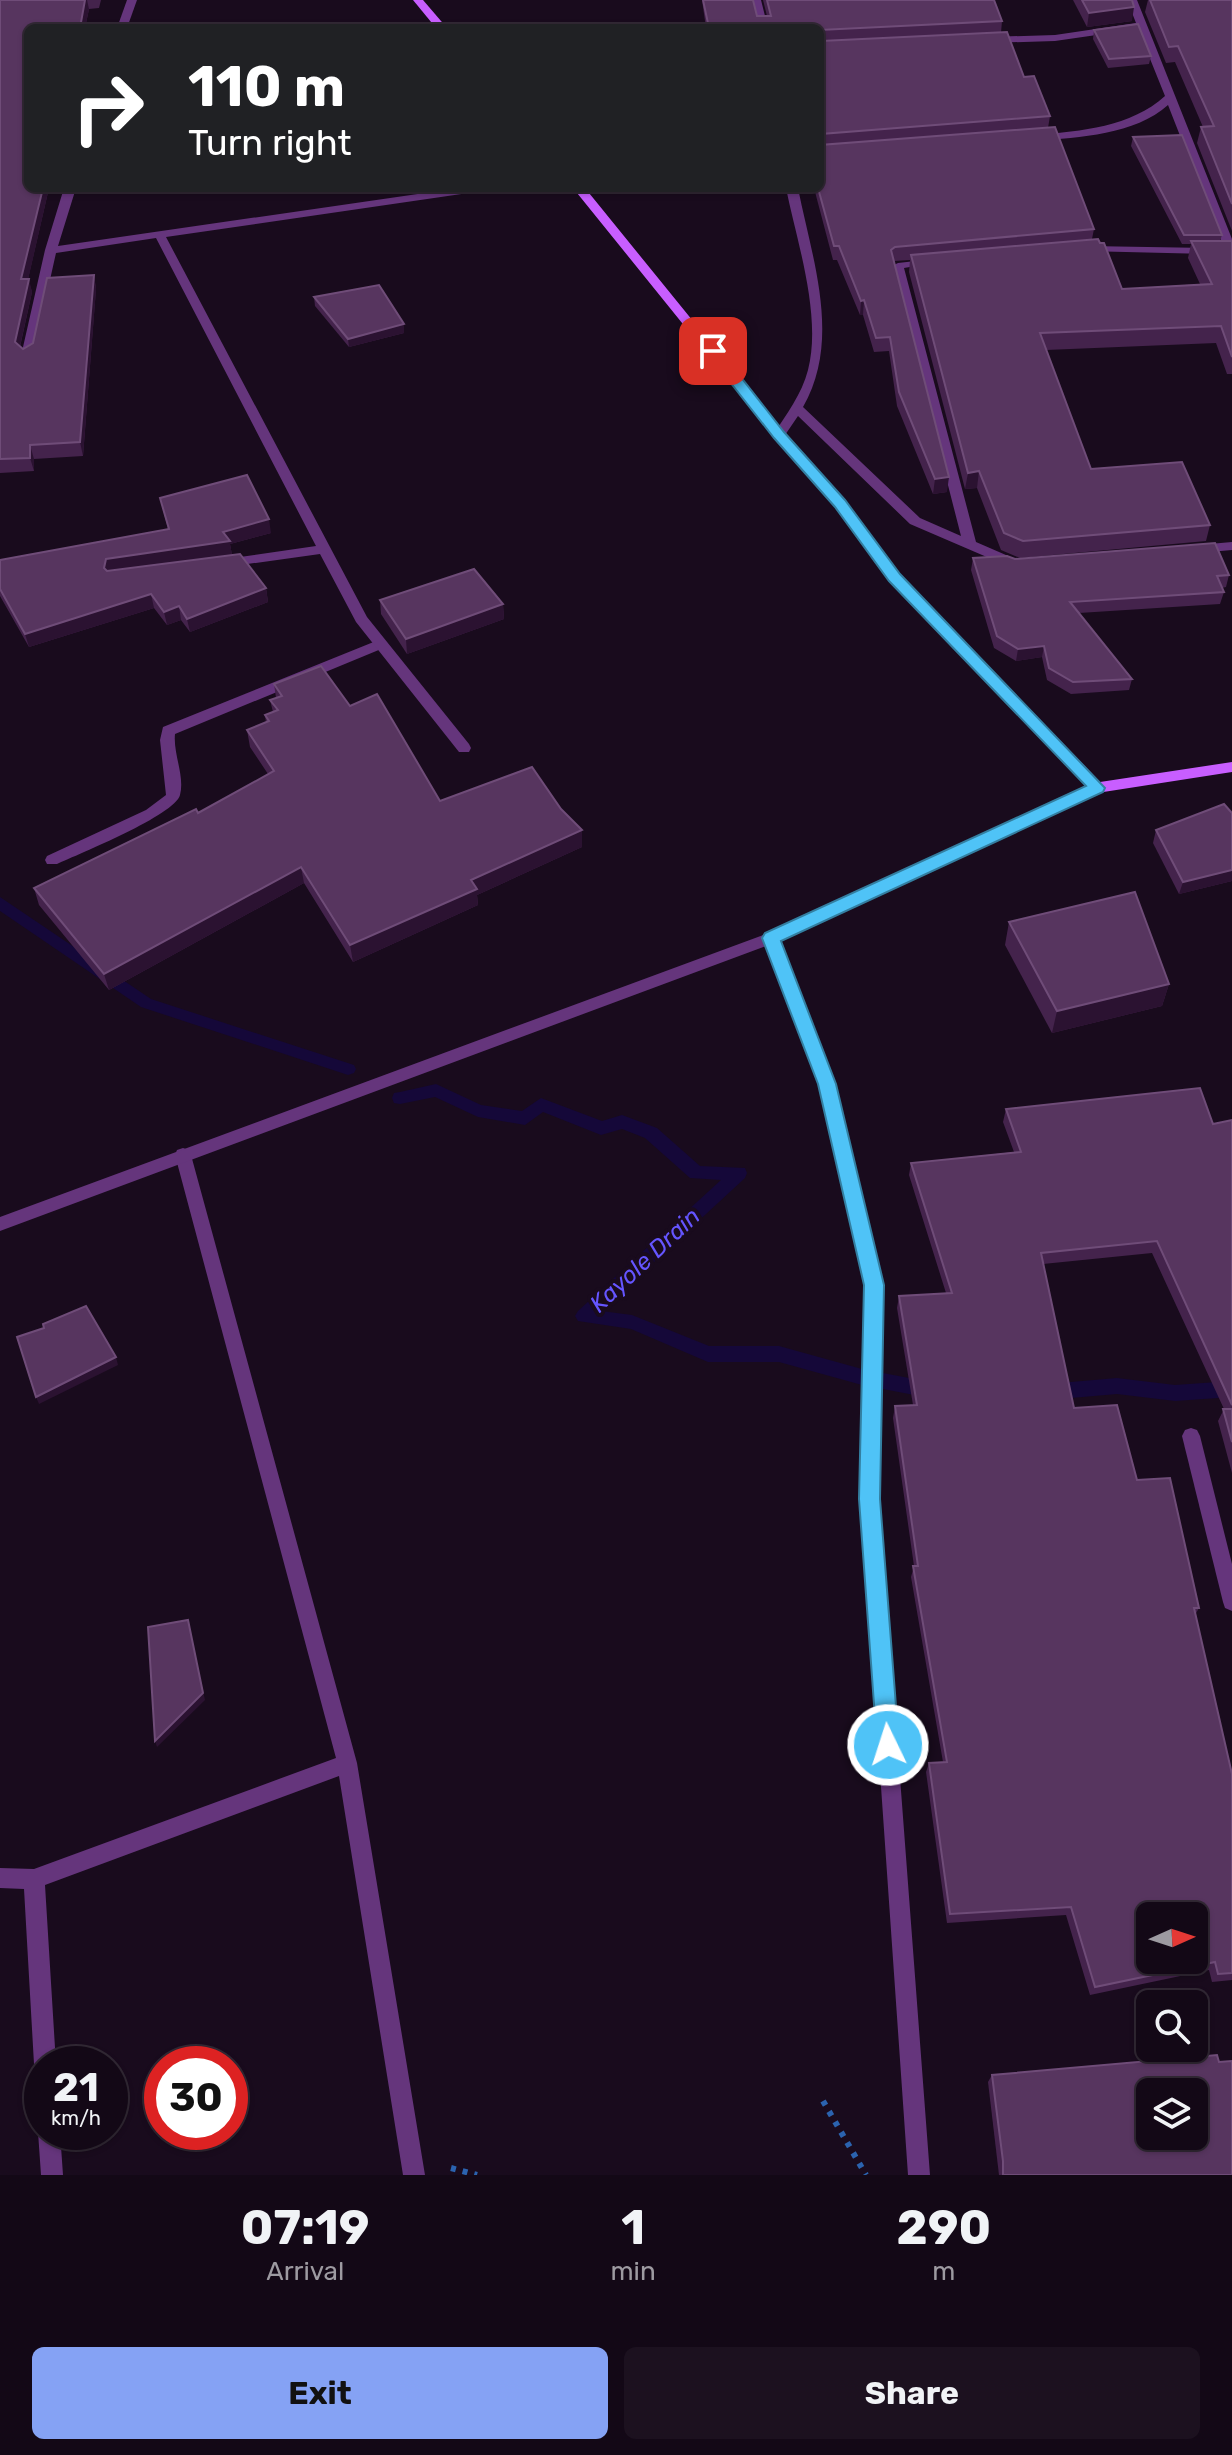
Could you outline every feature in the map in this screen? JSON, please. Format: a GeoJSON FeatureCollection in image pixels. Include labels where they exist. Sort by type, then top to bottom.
{"type":"FeatureCollection","features":[{"type":"Feature","properties":{"kind":"main road"},"geometry":{"type":"LineString","coordinates":[[418,0],[439,24]]}},
{"type":"Feature","properties":{"kind":"main road"},"geometry":{"type":"LineString","coordinates":[[582,192],[779,435],[840,503],[895,577],[1097,788],[1232,767]]}},
{"type":"Feature","properties":{"kind":"street"},"geometry":{"type":"LineString","coordinates":[[123,24],[132,0]]}},
{"type":"Feature","properties":{"kind":"street"},"geometry":{"type":"LineString","coordinates":[[756,0],[762,24]]}},
{"type":"Feature","properties":{"kind":"street"},"geometry":{"type":"LineString","coordinates":[[1133,3],[1149,6]]}},
{"type":"Feature","properties":{"kind":"street"},"geometry":{"type":"LineString","coordinates":[[1078,249],[1232,252],[1133,3]]}},
{"type":"Feature","properties":{"kind":"street"},"geometry":{"type":"LineString","coordinates":[[977,41],[1055,38],[1141,25]]}},
{"type":"Feature","properties":{"kind":"street"},"geometry":{"type":"LineString","coordinates":[[1030,138],[1104,130],[1162,107],[1169,98]]}},
{"type":"Feature","properties":{"kind":"street"},"geometry":{"type":"LineString","coordinates":[[27,356],[51,250],[69,192]]}},
{"type":"Feature","properties":{"kind":"street"},"geometry":{"type":"LineString","coordinates":[[51,250],[454,192]]}},
{"type":"Feature","properties":{"kind":"street"},"geometry":{"type":"LineString","coordinates":[[779,435],[797,408],[816,367],[818,341],[793,192]]}},
{"type":"Feature","properties":{"kind":"street"},"geometry":{"type":"LineString","coordinates":[[159,234],[361,619],[464,748]]}},
{"type":"Feature","properties":{"kind":"street"},"geometry":{"type":"LineString","coordinates":[[935,260],[898,266],[970,544]]}},
{"type":"Feature","properties":{"kind":"street"},"geometry":{"type":"LineString","coordinates":[[797,408],[915,521],[1018,565],[1033,564]]}},
{"type":"Feature","properties":{"kind":"street"},"geometry":{"type":"LineString","coordinates":[[1186,550],[1232,546]]}},
{"type":"Feature","properties":{"kind":"street"},"geometry":{"type":"LineString","coordinates":[[205,566],[323,549]]}},
{"type":"Feature","properties":{"kind":"street"},"geometry":{"type":"LineString","coordinates":[[52,860],[151,814],[173,797],[176,780],[166,744],[168,731],[381,644]]}},
{"type":"Feature","properties":{"kind":"street"},"geometry":{"type":"LineString","coordinates":[[0,1224],[771,938],[1097,788]]}},
{"type":"Feature","properties":{"kind":"street"},"geometry":{"type":"LineString","coordinates":[[771,938],[813,1042],[842,1141],[874,1285],[870,1499],[919,2175]]}},
{"type":"Feature","properties":{"kind":"street"},"geometry":{"type":"LineString","coordinates":[[183,1155],[347,1763],[414,2175]]}},
{"type":"Feature","properties":{"kind":"street"},"geometry":{"type":"LineString","coordinates":[[1191,1436],[1232,1602]]}},
{"type":"Feature","properties":{"kind":"street"},"geometry":{"type":"LineString","coordinates":[[0,1878],[34,1879],[347,1763]]}},
{"type":"Feature","properties":{"kind":"street"},"geometry":{"type":"LineString","coordinates":[[34,1879],[44,2046]]}},
{"type":"Feature","properties":{"kind":"street"},"geometry":{"type":"LineString","coordinates":[[50,2150],[52,2175]]}},
{"type":"Feature","properties":{"kind":"path"},"geometry":{"type":"LineString","coordinates":[[823,2101],[866,2175]]}},
{"type":"Feature","properties":{"kind":"building"},"geometry":{"type":"Polygon","coordinates":[[[0,0],[85,0],[81,24],[24,24],[24,192],[42,192],[21,279],[29,279],[15,342],[23,349],[33,343],[47,278],[94,275],[80,442],[30,445],[30,458],[0,459],[0,0]]]}},
{"type":"Feature","properties":{"kind":"building"},"geometry":{"type":"Polygon","coordinates":[[[703,0],[753,0],[757,16],[771,16],[767,0],[994,0],[1002,21],[824,30],[824,24],[708,24],[703,0]]]}},
{"type":"Feature","properties":{"kind":"building"},"geometry":{"type":"Polygon","coordinates":[[[1082,0],[1132,0],[1134,7],[1089,13],[1082,0]]]}},
{"type":"Feature","properties":{"kind":"building"},"geometry":{"type":"Polygon","coordinates":[[[1150,0],[1232,0],[1232,204],[1201,127],[1214,126],[1178,46],[1169,47],[1150,0]]]}},
{"type":"Feature","properties":{"kind":"building"},"geometry":{"type":"Polygon","coordinates":[[[1138,24],[1151,56],[1109,59],[1094,30],[1138,24]]]}},
{"type":"Feature","properties":{"kind":"building"},"geometry":{"type":"Polygon","coordinates":[[[1007,32],[1024,77],[1034,76],[1050,116],[824,134],[824,41],[1007,32]]]}},
{"type":"Feature","properties":{"kind":"building"},"geometry":{"type":"Polygon","coordinates":[[[1055,127],[1094,229],[895,247],[891,250],[949,477],[935,479],[899,392],[890,337],[876,338],[864,300],[861,301],[839,246],[834,246],[819,192],[824,192],[824,145],[1055,127]]]}},
{"type":"Feature","properties":{"kind":"building"},"geometry":{"type":"Polygon","coordinates":[[[1182,135],[1222,235],[1184,235],[1133,137],[1182,135]]]}},
{"type":"Feature","properties":{"kind":"building"},"geometry":{"type":"Polygon","coordinates":[[[1098,239],[1104,243],[1122,289],[1212,284],[1191,241],[1232,241],[1232,357],[1221,326],[1040,333],[1091,469],[1182,462],[1210,525],[1023,541],[1004,533],[979,471],[968,473],[911,255],[1098,239]]]}},
{"type":"Feature","properties":{"kind":"building"},"geometry":{"type":"Polygon","coordinates":[[[379,285],[404,324],[348,339],[314,297],[379,285]]]}},
{"type":"Feature","properties":{"kind":"building"},"geometry":{"type":"Polygon","coordinates":[[[247,475],[269,519],[223,532],[230,541],[106,559],[104,568],[107,571],[240,554],[266,588],[187,619],[179,606],[164,612],[151,594],[25,634],[0,589],[0,560],[169,529],[160,498],[247,475]]]}},
{"type":"Feature","properties":{"kind":"building"},"geometry":{"type":"Polygon","coordinates":[[[1215,543],[1229,575],[1217,576],[1224,592],[1070,602],[1132,679],[1073,682],[1049,668],[1044,646],[1018,649],[997,636],[973,558],[1007,556],[1015,559],[1215,543]]]}},
{"type":"Feature","properties":{"kind":"building"},"geometry":{"type":"Polygon","coordinates":[[[474,569],[503,604],[406,639],[380,600],[474,569]]]}},
{"type":"Feature","properties":{"kind":"building"},"geometry":{"type":"Polygon","coordinates":[[[321,666],[350,706],[377,694],[440,801],[532,767],[561,809],[582,830],[471,880],[477,889],[350,945],[301,867],[104,974],[34,888],[196,809],[198,813],[274,771],[247,730],[269,721],[265,715],[278,710],[270,700],[282,696],[274,684],[321,666]]]}},
{"type":"Feature","properties":{"kind":"building"},"geometry":{"type":"Polygon","coordinates":[[[1224,804],[1232,813],[1232,870],[1183,882],[1156,830],[1224,804]]]}},
{"type":"Feature","properties":{"kind":"building"},"geometry":{"type":"Polygon","coordinates":[[[1135,892],[1169,984],[1057,1011],[1009,922],[1135,892]]]}},
{"type":"Feature","properties":{"kind":"building"},"geometry":{"type":"Polygon","coordinates":[[[1200,1088],[1213,1124],[1232,1120],[1232,1405],[1157,1241],[1041,1253],[1074,1408],[1117,1405],[1137,1480],[1170,1478],[1199,1608],[1194,1608],[1232,1774],[1232,1973],[1218,1974],[1215,1962],[1208,1963],[1208,1902],[1136,1902],[1136,1974],[1157,1974],[1095,1987],[1071,1907],[950,1914],[929,1763],[947,1762],[913,1566],[918,1566],[895,1406],[917,1405],[899,1296],[952,1293],[911,1163],[1021,1152],[1006,1109],[1200,1088]]]}},
{"type":"Feature","properties":{"kind":"building"},"geometry":{"type":"Polygon","coordinates":[[[86,1306],[116,1357],[36,1397],[17,1337],[44,1328],[43,1324],[86,1306]]]}},
{"type":"Feature","properties":{"kind":"building"},"geometry":{"type":"Polygon","coordinates":[[[1223,1409],[1232,1409],[1232,1442],[1223,1409]]]}},
{"type":"Feature","properties":{"kind":"building"},"geometry":{"type":"Polygon","coordinates":[[[188,1620],[203,1693],[155,1741],[148,1627],[188,1620]]]}},
{"type":"Feature","properties":{"kind":"building"},"geometry":{"type":"Polygon","coordinates":[[[1217,2055],[1219,2062],[1232,2061],[1232,2175],[1003,2175],[992,2075],[1138,2062],[1208,2062],[1208,2056],[1217,2055]]]}},
{"type":"Feature","properties":{"kind":"waterway","name":"Kayole Drain"},"geometry":{"type":"LineString","coordinates":[[0,903],[146,1003],[348,1069]]}},
{"type":"Feature","properties":{"kind":"waterway","name":"Kayole Drain"},"geometry":{"type":"LineString","coordinates":[[400,1098],[436,1090],[478,1111],[525,1118],[541,1104],[601,1128],[622,1122],[651,1133],[696,1173],[739,1173],[584,1316],[632,1322],[708,1354],[779,1354],[862,1377],[930,1390]]}},
{"type":"Feature","properties":{"kind":"waterway","name":"Kayole Drain"},"geometry":{"type":"LineString","coordinates":[[1048,1392],[1117,1386],[1175,1393],[1232,1389]]}},
{"type":"Feature","properties":{"kind":"route"},"geometry":{"type":"LineString","coordinates":[[713,351],[779,435],[840,503],[895,577],[1097,788],[771,938],[827,1084],[874,1285],[870,1499],[888,1745]]}}]}
